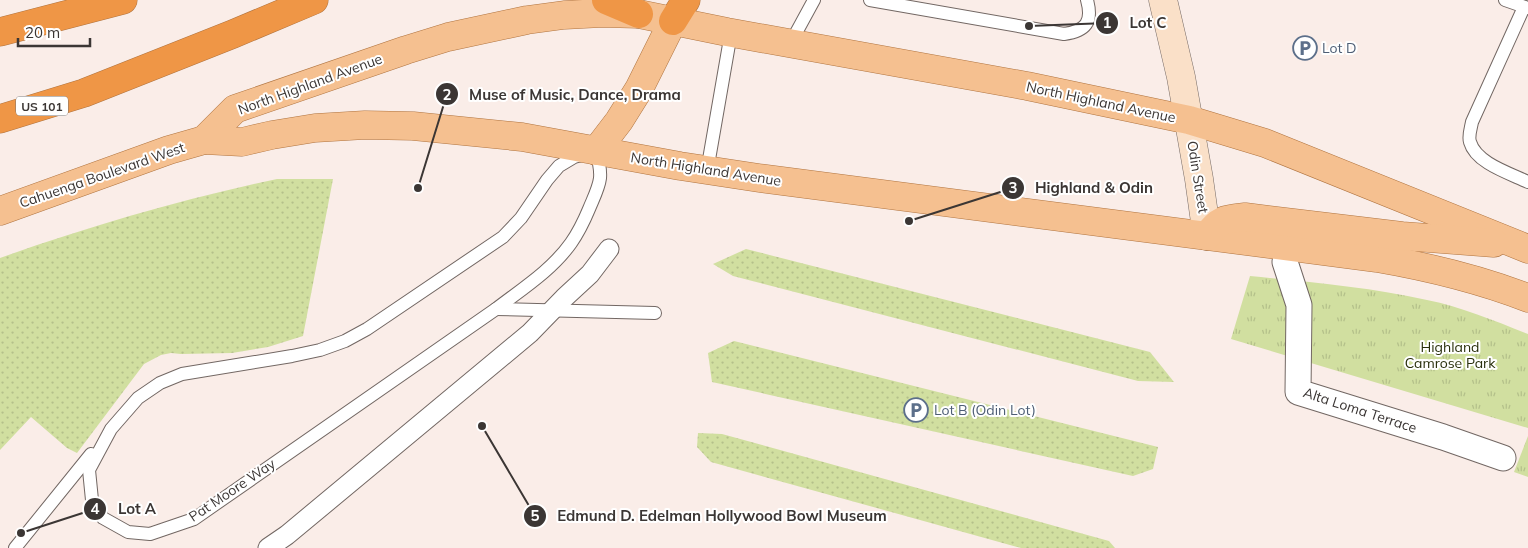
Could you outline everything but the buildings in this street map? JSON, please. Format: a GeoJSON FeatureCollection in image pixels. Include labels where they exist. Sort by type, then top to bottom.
{"type":"FeatureCollection","features":[{"type":"Feature","properties":{"kind":"highway"},"geometry":{"type":"LineString","coordinates":[[0,32],[123,0]]}},
{"type":"Feature","properties":{"kind":"highway","name":"US 101"},"geometry":{"type":"LineString","coordinates":[[0,119],[84,93],[314,0]]}},
{"type":"Feature","properties":{"kind":"highway"},"geometry":{"type":"LineString","coordinates":[[606,0],[639,14]]}},
{"type":"Feature","properties":{"kind":"main road","name":"Odin Street"},"geometry":{"type":"LineString","coordinates":[[1163,0],[1181,77],[1207,236]]}},
{"type":"Feature","properties":{"kind":"main road","name":"North Highland Avenue"},"geometry":{"type":"LineString","coordinates":[[204,140],[235,109],[448,37],[527,20],[564,15],[639,14],[679,10],[732,33],[1027,86],[1189,120],[1265,143],[1524,247]]}},
{"type":"Feature","properties":{"kind":"main road"},"geometry":{"type":"LineString","coordinates":[[596,150],[619,121],[639,89],[679,10]]}},
{"type":"Feature","properties":{"kind":"main road","name":"North Highland Avenue"},"geometry":{"type":"LineString","coordinates":[[204,140],[242,142],[272,135],[365,124],[413,126],[522,137],[707,171],[1377,258],[1454,274],[1496,286],[1528,298]]}},
{"type":"Feature","properties":{"kind":"main road","name":"Cahuenga Boulevard West"},"geometry":{"type":"LineString","coordinates":[[0,211],[160,153],[204,140]]}},
{"type":"Feature","properties":{"kind":"main road"},"geometry":{"type":"LineString","coordinates":[[1207,236],[1214,225],[1227,219],[1245,217],[1402,236],[1524,247]]}},
{"type":"Feature","properties":{"kind":"street","name":"Alta Loma Terrace"},"geometry":{"type":"LineString","coordinates":[[1289,247],[1285,262],[1299,305],[1298,392],[1443,437],[1503,458]]}},
{"type":"Feature","properties":{"kind":"street"},"geometry":{"type":"LineString","coordinates":[[268,548],[287,535],[530,333],[590,274],[609,250]]}},
{"type":"Feature","properties":{"kind":"lane"},"geometry":{"type":"LineString","coordinates":[[790,44],[814,0]]}},
{"type":"Feature","properties":{"kind":"lane"},"geometry":{"type":"LineString","coordinates":[[870,0],[1064,34],[1084,28],[1090,18],[1087,0]]}},
{"type":"Feature","properties":{"kind":"lane"},"geometry":{"type":"LineString","coordinates":[[1505,0],[1526,7],[1472,122],[1469,140],[1477,154],[1485,161],[1528,182]]}},
{"type":"Feature","properties":{"kind":"lane"},"geometry":{"type":"LineString","coordinates":[[707,171],[732,33]]}},
{"type":"Feature","properties":{"kind":"lane","name":"Pat Moore Way"},"geometry":{"type":"LineString","coordinates":[[596,150],[601,168],[600,183],[571,244],[540,276],[496,309],[194,518],[150,534],[128,532],[103,518],[92,500],[89,470],[112,429],[138,398],[160,383],[182,374],[292,356],[320,350],[345,341],[367,329],[503,237],[521,218],[559,166],[596,150]]}},
{"type":"Feature","properties":{"kind":"lane"},"geometry":{"type":"LineString","coordinates":[[496,309],[656,313]]}},
{"type":"Feature","properties":{"kind":"lane"},"geometry":{"type":"LineString","coordinates":[[15,548],[112,429]]}},
{"type":"Feature","properties":{"kind":"green space"},"geometry":{"type":"Polygon","coordinates":[[[277,179],[333,179],[303,336],[268,347],[232,353],[171,353],[161,355],[144,364],[77,453],[67,448],[31,417],[0,450],[0,258],[137,214],[277,179]]]}},
{"type":"Feature","properties":{"kind":"green space"},"geometry":{"type":"Polygon","coordinates":[[[746,249],[1150,352],[1174,382],[1138,381],[733,276],[713,264],[746,249]]]}},
{"type":"Feature","properties":{"kind":"green space","name":"Highland Camrose Park"},"geometry":{"type":"Polygon","coordinates":[[[1250,276],[1361,288],[1405,295],[1466,310],[1528,334],[1528,428],[1231,339],[1250,276]]]}},
{"type":"Feature","properties":{"kind":"green space"},"geometry":{"type":"Polygon","coordinates":[[[734,341],[1158,447],[1153,469],[1133,476],[712,382],[708,353],[734,341]]]}},
{"type":"Feature","properties":{"kind":"green space"},"geometry":{"type":"Polygon","coordinates":[[[698,433],[722,434],[1109,541],[1115,548],[1021,548],[711,462],[697,447],[698,433]]]}},
{"type":"Feature","properties":{"kind":"green space"},"geometry":{"type":"Polygon","coordinates":[[[1528,436],[1528,477],[1514,472],[1528,436]]]}},
{"type":"Feature","properties":{"kind":"place","name":"Lot C"},"geometry":{"type":"Point","coordinates":[1029,26]}},
{"type":"Feature","properties":{"kind":"place","name":"Lot D"},"geometry":{"type":"Point","coordinates":[1305,48]}},
{"type":"Feature","properties":{"kind":"place","name":"Muse of Music, Dance, Drama"},"geometry":{"type":"Point","coordinates":[418,188]}},
{"type":"Feature","properties":{"kind":"place","name":"Highland & Odin"},"geometry":{"type":"Point","coordinates":[909,221]}},
{"type":"Feature","properties":{"kind":"place","name":"Lot B (Odin Lot)"},"geometry":{"type":"Point","coordinates":[916,410]}},
{"type":"Feature","properties":{"kind":"place","name":"Edmund D. Edelman Hollywood Bowl Museum"},"geometry":{"type":"Point","coordinates":[482,426]}},
{"type":"Feature","properties":{"kind":"place","name":"Lot A"},"geometry":{"type":"Point","coordinates":[21,533]}}]}
